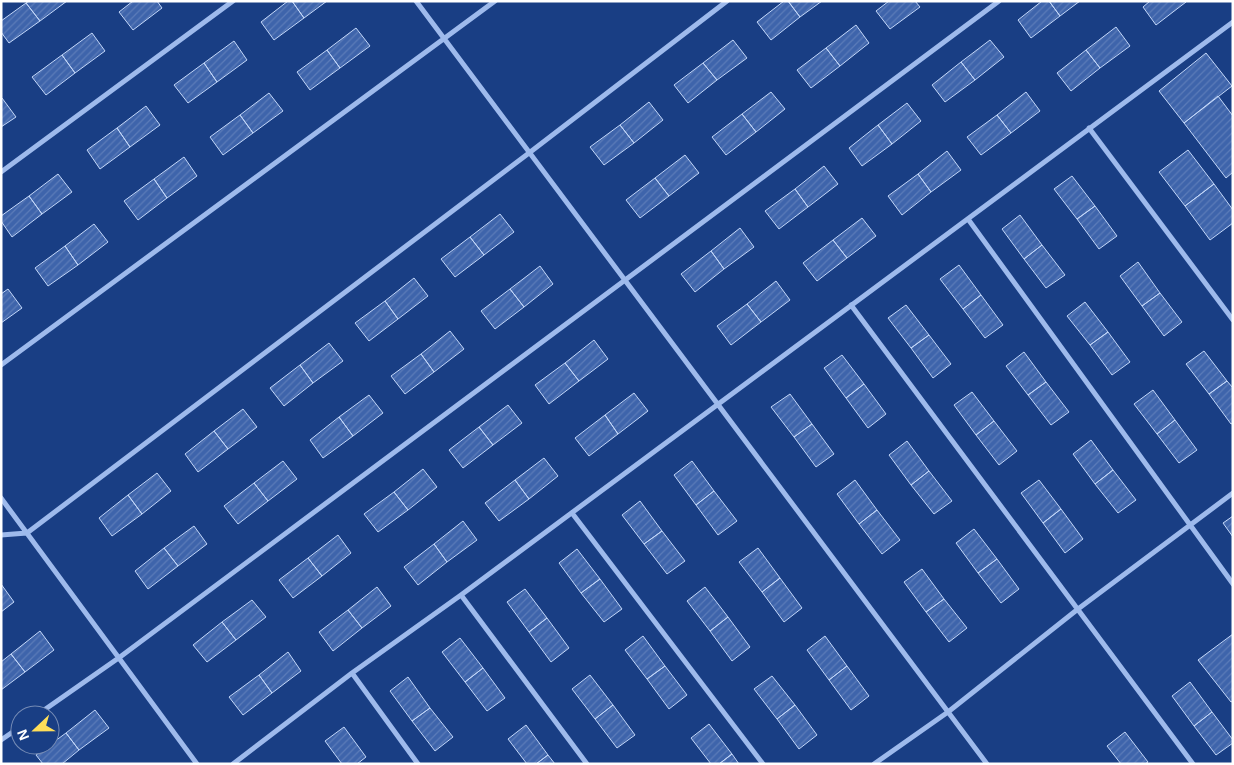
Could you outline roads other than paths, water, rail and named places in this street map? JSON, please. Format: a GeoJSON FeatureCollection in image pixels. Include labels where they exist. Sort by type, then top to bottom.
{"type":"FeatureCollection","features":[{"type":"Feature","properties":{"kind":"street"},"geometry":{"type":"LineString","coordinates":[[1,172],[233,1]]}},
{"type":"Feature","properties":{"kind":"street"},"geometry":{"type":"LineString","coordinates":[[416,1],[987,764]]}},
{"type":"Feature","properties":{"kind":"street"},"geometry":{"type":"LineString","coordinates":[[1,366],[495,1]]}},
{"type":"Feature","properties":{"kind":"street"},"geometry":{"type":"LineString","coordinates":[[1,536],[27,533],[529,154],[727,1]]}},
{"type":"Feature","properties":{"kind":"street"},"geometry":{"type":"LineString","coordinates":[[51,705],[120,657],[999,1]]}},
{"type":"Feature","properties":{"kind":"street"},"geometry":{"type":"LineString","coordinates":[[232,764],[352,673],[572,513],[1233,22]]}},
{"type":"Feature","properties":{"kind":"street"},"geometry":{"type":"LineString","coordinates":[[1089,128],[1233,320]]}},
{"type":"Feature","properties":{"kind":"street"},"geometry":{"type":"LineString","coordinates":[[968,218],[1233,584]]}},
{"type":"Feature","properties":{"kind":"street"},"geometry":{"type":"LineString","coordinates":[[851,305],[1192,764]]}},
{"type":"Feature","properties":{"kind":"street"},"geometry":{"type":"LineString","coordinates":[[874,764],[948,712],[1078,609],[1233,493]]}},
{"type":"Feature","properties":{"kind":"street"},"geometry":{"type":"LineString","coordinates":[[1,498],[197,764]]}},
{"type":"Feature","properties":{"kind":"street"},"geometry":{"type":"LineString","coordinates":[[572,513],[763,764]]}},
{"type":"Feature","properties":{"kind":"street"},"geometry":{"type":"LineString","coordinates":[[461,595],[587,764]]}},
{"type":"Feature","properties":{"kind":"street"},"geometry":{"type":"LineString","coordinates":[[352,673],[418,764]]}}]}
